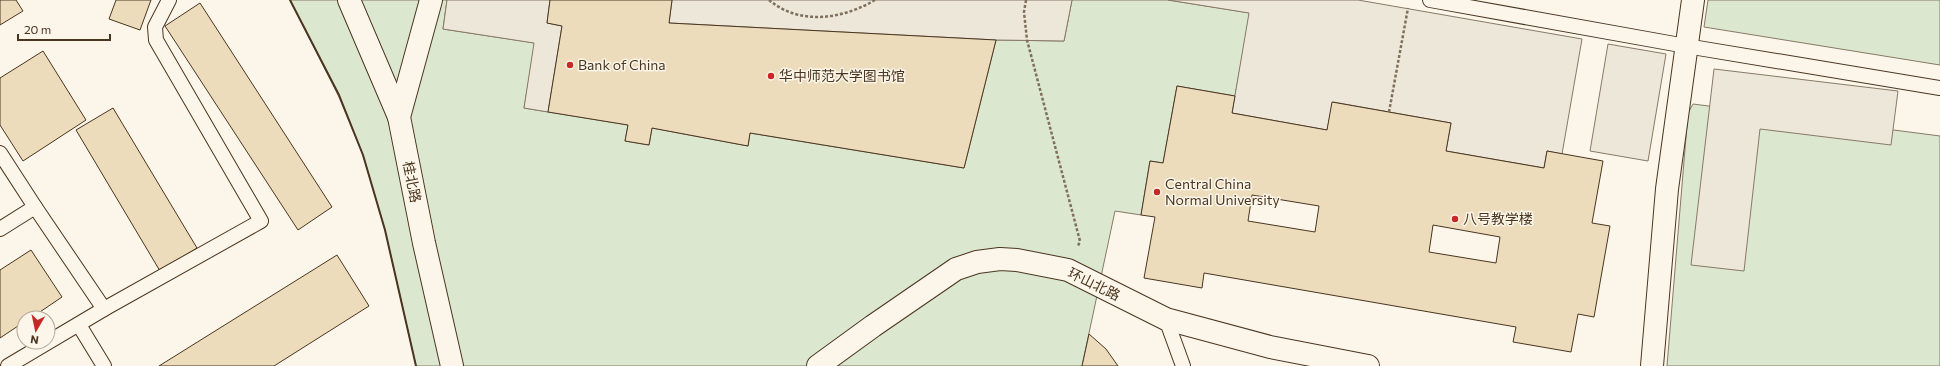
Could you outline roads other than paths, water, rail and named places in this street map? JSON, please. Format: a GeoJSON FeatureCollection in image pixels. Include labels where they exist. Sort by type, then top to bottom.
{"type":"FeatureCollection","features":[{"type":"Feature","properties":{"kind":"street"},"geometry":{"type":"LineString","coordinates":[[349,0],[399,117]]}},
{"type":"Feature","properties":{"kind":"street","name":"桂北路"},"geometry":{"type":"LineString","coordinates":[[430,0],[399,117],[424,243],[452,366]]}},
{"type":"Feature","properties":{"kind":"street"},"geometry":{"type":"LineString","coordinates":[[1652,366],[1667,189],[1693,0]]}},
{"type":"Feature","properties":{"kind":"street","name":"环山北路"},"geometry":{"type":"LineString","coordinates":[[818,366],[872,326],[956,270],[977,262],[1000,259],[1017,260],[1068,270],[1166,319],[1270,346],[1368,366]]}},
{"type":"Feature","properties":{"kind":"lane"},"geometry":{"type":"LineString","coordinates":[[8,366],[104,309],[261,221],[156,40],[155,27],[169,0]]}},
{"type":"Feature","properties":{"kind":"lane"},"geometry":{"type":"LineString","coordinates":[[1430,0],[1686,46],[1940,88]]}},
{"type":"Feature","properties":{"kind":"lane"},"geometry":{"type":"LineString","coordinates":[[0,153],[35,208],[104,309]]}},
{"type":"Feature","properties":{"kind":"lane"},"geometry":{"type":"LineString","coordinates":[[0,229],[35,208]]}},
{"type":"Feature","properties":{"kind":"lane"},"geometry":{"type":"LineString","coordinates":[[1166,319],[1183,366]]}},
{"type":"Feature","properties":{"kind":"lane"},"geometry":{"type":"LineString","coordinates":[[79,325],[104,366]]}},
{"type":"Feature","properties":{"kind":"place","name":"Bank of China"},"geometry":{"type":"Point","coordinates":[570,65]}},
{"type":"Feature","properties":{"kind":"place","name":"华中师范大学图书馆"},"geometry":{"type":"Point","coordinates":[771,76]}},
{"type":"Feature","properties":{"kind":"place","name":"Central China Normal University"},"geometry":{"type":"Point","coordinates":[1157,192]}},
{"type":"Feature","properties":{"kind":"place","name":"八号教学楼"},"geometry":{"type":"Point","coordinates":[1455,219]}}]}
